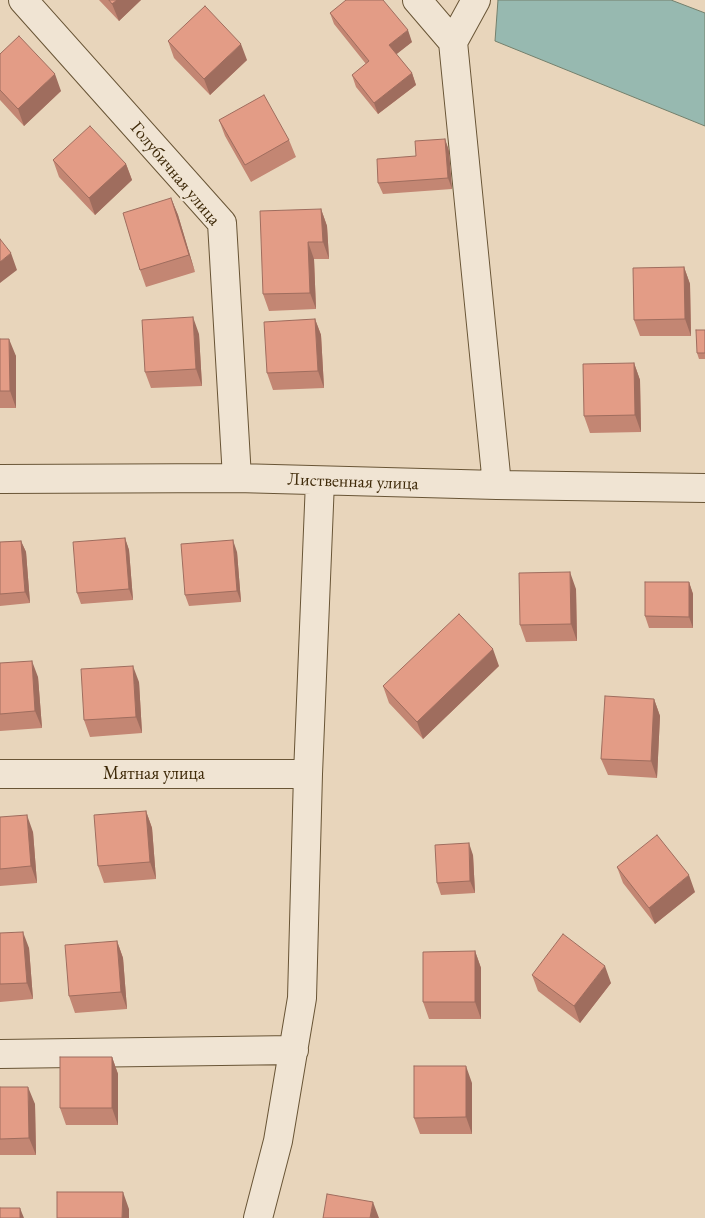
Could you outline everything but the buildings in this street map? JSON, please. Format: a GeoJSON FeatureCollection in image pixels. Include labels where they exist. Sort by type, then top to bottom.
{"type":"FeatureCollection","features":[{"type":"Feature","properties":{"kind":"street","name":"Голубичная улица"},"geometry":{"type":"LineString","coordinates":[[23,0],[222,223],[237,478]]}},
{"type":"Feature","properties":{"kind":"street"},"geometry":{"type":"LineString","coordinates":[[417,0],[453,42]]}},
{"type":"Feature","properties":{"kind":"street"},"geometry":{"type":"LineString","coordinates":[[476,0],[453,42],[497,486]]}},
{"type":"Feature","properties":{"kind":"street","name":"Лиственная улица"},"geometry":{"type":"LineString","coordinates":[[0,479],[237,478],[497,486],[705,488]]}},
{"type":"Feature","properties":{"kind":"street"},"geometry":{"type":"LineString","coordinates":[[258,1218],[278,1141],[302,998],[308,774],[320,481]]}},
{"type":"Feature","properties":{"kind":"street","name":"Мятная улица"},"geometry":{"type":"LineString","coordinates":[[0,774],[308,774]]}},
{"type":"Feature","properties":{"kind":"street"},"geometry":{"type":"LineString","coordinates":[[0,1054],[294,1050]]}},
{"type":"Feature","properties":{"kind":"water"},"geometry":{"type":"Polygon","coordinates":[[[498,0],[671,0],[705,13],[705,126],[495,41],[498,0]]]}}]}
